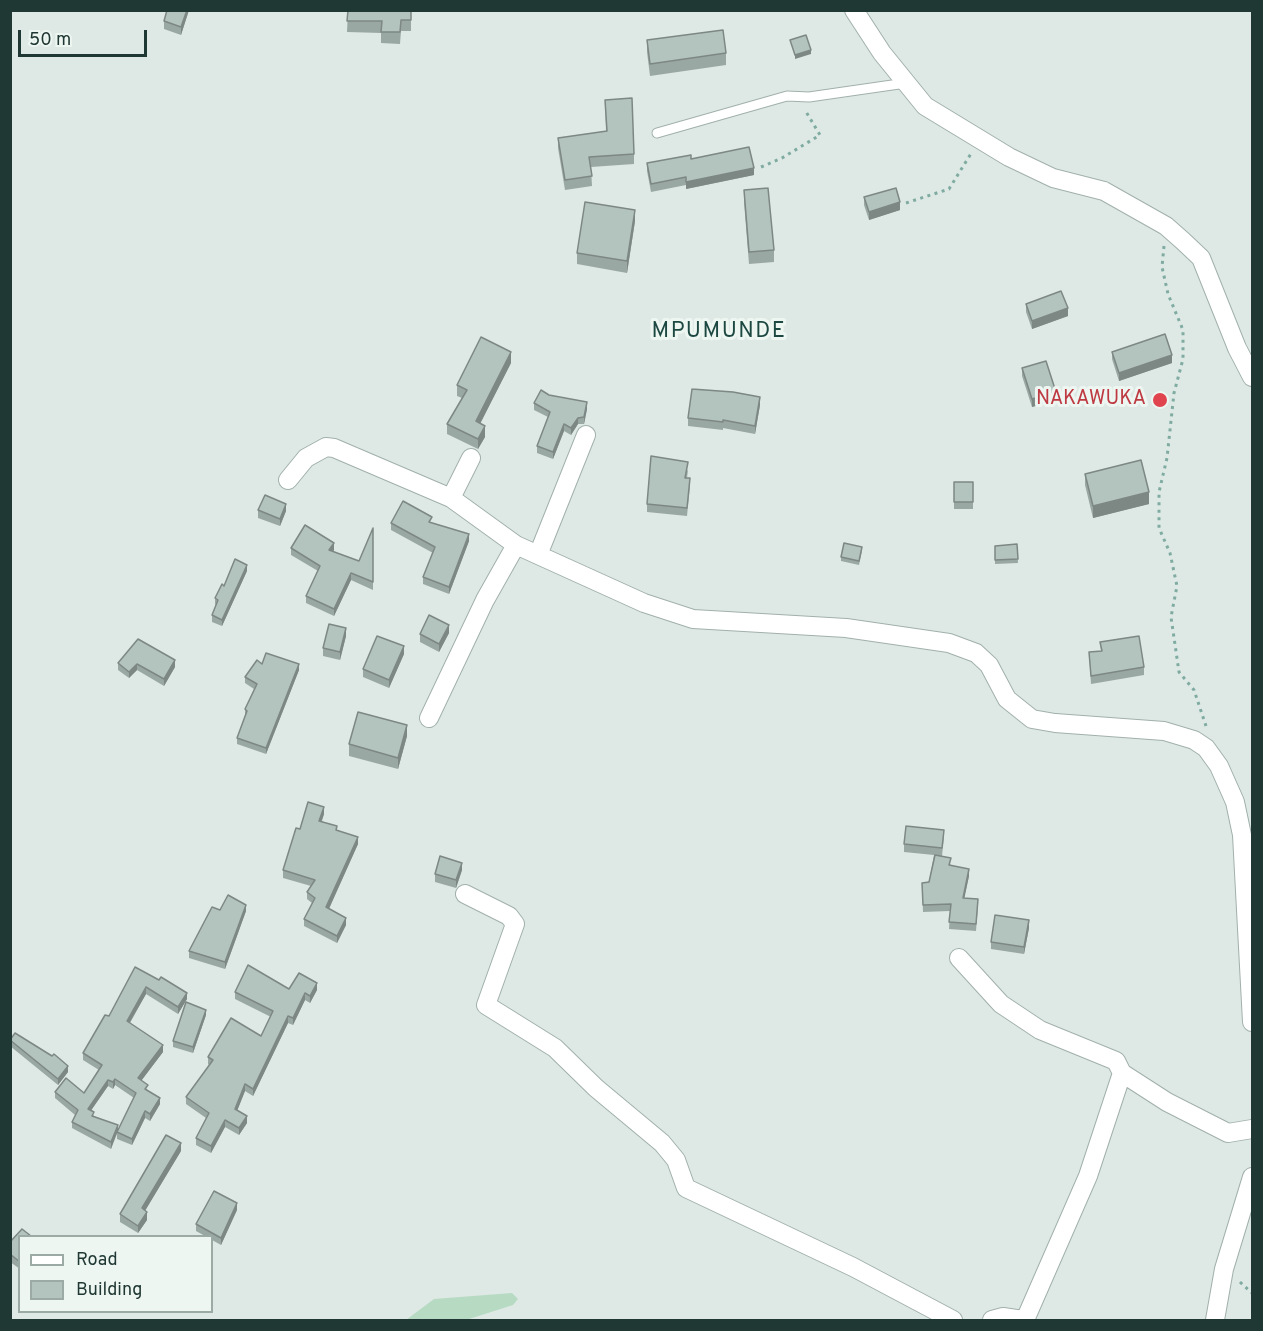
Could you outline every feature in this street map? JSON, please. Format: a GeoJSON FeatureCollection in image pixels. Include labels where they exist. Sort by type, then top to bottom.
{"type":"FeatureCollection","features":[{"type":"Feature","properties":{"kind":"street"},"geometry":{"type":"LineString","coordinates":[[854,10],[882,53],[925,106],[1009,157],[1053,178],[1104,191],[1166,226],[1200,258],[1237,348],[1252,377]]}},
{"type":"Feature","properties":{"kind":"street"},"geometry":{"type":"LineString","coordinates":[[537,555],[586,435]]}},
{"type":"Feature","properties":{"kind":"street"},"geometry":{"type":"LineString","coordinates":[[288,480],[306,458],[326,447],[451,498],[516,545],[644,603],[693,619],[846,628],[949,643],[976,653],[988,665],[1007,699],[1032,718],[1055,723],[1164,731],[1182,735],[1206,748],[1219,766],[1235,802],[1242,834],[1252,1022]]}},
{"type":"Feature","properties":{"kind":"street"},"geometry":{"type":"LineString","coordinates":[[451,498],[471,458]]}},
{"type":"Feature","properties":{"kind":"street"},"geometry":{"type":"LineString","coordinates":[[429,718],[485,600],[516,545]]}},
{"type":"Feature","properties":{"kind":"street"},"geometry":{"type":"LineString","coordinates":[[465,894],[509,916],[514,924],[486,1005],[555,1048],[596,1088],[662,1143],[676,1160],[686,1188],[852,1267],[953,1320]]}},
{"type":"Feature","properties":{"kind":"street"},"geometry":{"type":"LineString","coordinates":[[959,958],[1001,1004],[1040,1030],[1116,1061],[1122,1073],[1167,1102],[1228,1133],[1252,1129]]}},
{"type":"Feature","properties":{"kind":"street"},"geometry":{"type":"LineString","coordinates":[[992,1320],[1008,1317],[1024,1320],[1088,1176],[1122,1073]]}},
{"type":"Feature","properties":{"kind":"street"},"geometry":{"type":"LineString","coordinates":[[1215,1320],[1224,1269],[1252,1177]]}},
{"type":"Feature","properties":{"kind":"lane"},"geometry":{"type":"LineString","coordinates":[[657,133],[787,96],[810,97],[906,83]]}},
{"type":"Feature","properties":{"kind":"path"},"geometry":{"type":"LineString","coordinates":[[761,167],[782,158],[820,135],[813,119],[795,96]]}},
{"type":"Feature","properties":{"kind":"path"},"geometry":{"type":"LineString","coordinates":[[906,203],[950,189],[980,138]]}},
{"type":"Feature","properties":{"kind":"path"},"geometry":{"type":"LineString","coordinates":[[1166,226],[1161,267],[1168,294],[1183,330],[1183,359],[1174,393],[1167,458],[1160,492],[1160,528],[1170,553],[1177,586],[1171,617],[1179,672],[1194,690],[1210,735],[1206,748]]}},
{"type":"Feature","properties":{"kind":"green space"},"geometry":{"type":"Polygon","coordinates":[[[512,1293],[518,1299],[513,1305],[466,1320],[406,1320],[434,1299],[512,1293]]]}},
{"type":"Feature","properties":{"kind":"building"},"geometry":{"type":"Polygon","coordinates":[[[167,10],[187,10],[181,27],[164,21],[167,10]]]}},
{"type":"Feature","properties":{"kind":"building"},"geometry":{"type":"Polygon","coordinates":[[[348,10],[411,10],[411,20],[401,20],[400,32],[381,32],[382,21],[347,21],[348,10]]]}},
{"type":"Feature","properties":{"kind":"building"},"geometry":{"type":"Polygon","coordinates":[[[723,30],[726,53],[650,64],[647,40],[723,30]]]}},
{"type":"Feature","properties":{"kind":"building"},"geometry":{"type":"Polygon","coordinates":[[[806,35],[811,50],[795,55],[790,40],[806,35]]]}},
{"type":"Feature","properties":{"kind":"building"},"geometry":{"type":"Polygon","coordinates":[[[632,98],[634,154],[589,157],[592,176],[565,180],[558,138],[607,131],[605,100],[632,98]]]}},
{"type":"Feature","properties":{"kind":"building"},"geometry":{"type":"Polygon","coordinates":[[[749,147],[754,168],[686,182],[686,177],[651,184],[647,163],[691,155],[691,159],[749,147]]]}},
{"type":"Feature","properties":{"kind":"building"},"geometry":{"type":"Polygon","coordinates":[[[768,188],[774,250],[749,252],[744,190],[768,188]]]}},
{"type":"Feature","properties":{"kind":"building"},"geometry":{"type":"Polygon","coordinates":[[[896,188],[900,202],[869,212],[864,197],[896,188]]]}},
{"type":"Feature","properties":{"kind":"building"},"geometry":{"type":"Polygon","coordinates":[[[585,202],[635,210],[627,261],[577,253],[585,202]]]}},
{"type":"Feature","properties":{"kind":"building"},"geometry":{"type":"Polygon","coordinates":[[[1061,291],[1068,308],[1032,321],[1026,304],[1061,291]]]}},
{"type":"Feature","properties":{"kind":"building"},"geometry":{"type":"Polygon","coordinates":[[[1165,334],[1172,355],[1119,373],[1112,352],[1165,334]]]}},
{"type":"Feature","properties":{"kind":"building"},"geometry":{"type":"Polygon","coordinates":[[[481,337],[511,352],[476,421],[485,426],[478,439],[447,424],[467,390],[457,385],[481,337]]]}},
{"type":"Feature","properties":{"kind":"building"},"geometry":{"type":"Polygon","coordinates":[[[1046,361],[1056,392],[1032,399],[1022,368],[1046,361]]]}},
{"type":"Feature","properties":{"kind":"building"},"geometry":{"type":"Polygon","coordinates":[[[692,389],[733,392],[760,397],[755,426],[723,420],[723,422],[688,418],[692,389]]]}},
{"type":"Feature","properties":{"kind":"building"},"geometry":{"type":"Polygon","coordinates":[[[541,390],[549,395],[587,402],[584,417],[578,418],[571,428],[564,424],[553,452],[537,446],[550,412],[534,403],[541,390]]]}},
{"type":"Feature","properties":{"kind":"building"},"geometry":{"type":"Polygon","coordinates":[[[651,456],[688,462],[685,478],[690,478],[687,508],[647,504],[651,456]]]}},
{"type":"Feature","properties":{"kind":"building"},"geometry":{"type":"Polygon","coordinates":[[[1141,460],[1149,492],[1093,506],[1085,474],[1141,460]]]}},
{"type":"Feature","properties":{"kind":"building"},"geometry":{"type":"Polygon","coordinates":[[[954,482],[973,482],[973,502],[954,502],[954,482]]]}},
{"type":"Feature","properties":{"kind":"building"},"geometry":{"type":"Polygon","coordinates":[[[265,495],[286,504],[280,519],[258,510],[265,495]]]}},
{"type":"Feature","properties":{"kind":"building"},"geometry":{"type":"Polygon","coordinates":[[[403,501],[432,517],[429,522],[469,534],[449,587],[423,577],[435,547],[391,523],[403,501]]]}},
{"type":"Feature","properties":{"kind":"building"},"geometry":{"type":"Polygon","coordinates":[[[305,525],[334,543],[329,550],[359,561],[373,528],[373,582],[351,573],[334,609],[306,596],[320,566],[291,548],[305,525]]]}},
{"type":"Feature","properties":{"kind":"building"},"geometry":{"type":"Polygon","coordinates":[[[844,543],[862,547],[859,561],[841,557],[844,543]]]}},
{"type":"Feature","properties":{"kind":"building"},"geometry":{"type":"Polygon","coordinates":[[[1017,544],[1018,559],[995,560],[995,546],[1017,544]]]}},
{"type":"Feature","properties":{"kind":"building"},"geometry":{"type":"Polygon","coordinates":[[[235,559],[247,565],[222,620],[212,615],[218,600],[215,598],[222,584],[224,586],[235,559]]]}},
{"type":"Feature","properties":{"kind":"building"},"geometry":{"type":"Polygon","coordinates":[[[429,615],[449,625],[439,644],[420,634],[429,615]]]}},
{"type":"Feature","properties":{"kind":"building"},"geometry":{"type":"Polygon","coordinates":[[[329,624],[346,628],[340,652],[323,648],[329,624]]]}},
{"type":"Feature","properties":{"kind":"building"},"geometry":{"type":"Polygon","coordinates":[[[377,636],[404,646],[389,680],[363,669],[377,636]]]}},
{"type":"Feature","properties":{"kind":"building"},"geometry":{"type":"Polygon","coordinates":[[[1139,636],[1144,667],[1091,676],[1089,652],[1102,651],[1100,642],[1139,636]]]}},
{"type":"Feature","properties":{"kind":"building"},"geometry":{"type":"Polygon","coordinates":[[[138,639],[175,660],[164,679],[137,664],[129,672],[118,663],[138,639]]]}},
{"type":"Feature","properties":{"kind":"building"},"geometry":{"type":"Polygon","coordinates":[[[266,653],[299,664],[266,748],[237,738],[247,711],[245,709],[257,684],[245,677],[257,660],[262,664],[266,653]]]}},
{"type":"Feature","properties":{"kind":"building"},"geometry":{"type":"Polygon","coordinates":[[[358,712],[407,725],[398,758],[349,744],[358,712]]]}},
{"type":"Feature","properties":{"kind":"building"},"geometry":{"type":"Polygon","coordinates":[[[308,802],[324,807],[319,821],[337,826],[336,830],[358,837],[326,907],[346,918],[337,936],[304,919],[315,898],[307,892],[315,880],[283,870],[296,828],[300,829],[308,802]]]}},
{"type":"Feature","properties":{"kind":"building"},"geometry":{"type":"Polygon","coordinates":[[[906,826],[944,830],[942,848],[904,844],[906,826]]]}},
{"type":"Feature","properties":{"kind":"building"},"geometry":{"type":"Polygon","coordinates":[[[935,855],[951,858],[949,865],[969,869],[963,898],[978,899],[976,924],[949,922],[951,904],[923,905],[922,883],[929,882],[935,855]]]}},
{"type":"Feature","properties":{"kind":"building"},"geometry":{"type":"Polygon","coordinates":[[[440,856],[462,863],[456,880],[435,874],[440,856]]]}},
{"type":"Feature","properties":{"kind":"building"},"geometry":{"type":"Polygon","coordinates":[[[228,895],[246,905],[225,962],[189,951],[212,907],[220,910],[228,895]]]}},
{"type":"Feature","properties":{"kind":"building"},"geometry":{"type":"Polygon","coordinates":[[[995,915],[1029,920],[1024,947],[991,942],[995,915]]]}},
{"type":"Feature","properties":{"kind":"building"},"geometry":{"type":"Polygon","coordinates":[[[248,965],[289,989],[299,973],[317,983],[310,996],[305,993],[293,1018],[288,1016],[253,1089],[245,1084],[235,1109],[247,1116],[239,1128],[225,1120],[211,1146],[196,1138],[209,1113],[186,1097],[213,1060],[208,1057],[231,1018],[261,1036],[273,1011],[235,992],[248,965]]]}},
{"type":"Feature","properties":{"kind":"building"},"geometry":{"type":"Polygon","coordinates":[[[135,967],[159,980],[161,977],[187,993],[178,1007],[146,987],[127,1021],[163,1045],[138,1078],[148,1085],[145,1089],[160,1098],[150,1114],[145,1111],[132,1139],[117,1132],[136,1093],[115,1079],[113,1082],[108,1080],[88,1109],[94,1112],[92,1116],[118,1125],[111,1142],[72,1122],[78,1110],[55,1092],[66,1078],[84,1093],[102,1065],[83,1053],[105,1015],[109,1016],[135,967]]]}},
{"type":"Feature","properties":{"kind":"building"},"geometry":{"type":"Polygon","coordinates":[[[186,1002],[206,1010],[193,1047],[173,1041],[186,1002]]]}},
{"type":"Feature","properties":{"kind":"building"},"geometry":{"type":"Polygon","coordinates":[[[15,1033],[52,1056],[54,1054],[68,1066],[58,1079],[10,1040],[15,1033]]]}},
{"type":"Feature","properties":{"kind":"building"},"geometry":{"type":"Polygon","coordinates":[[[166,1135],[181,1143],[142,1208],[147,1212],[138,1226],[120,1214],[166,1135]]]}},
{"type":"Feature","properties":{"kind":"building"},"geometry":{"type":"Polygon","coordinates":[[[214,1191],[237,1203],[221,1238],[196,1224],[214,1191]]]}},
{"type":"Feature","properties":{"kind":"building"},"geometry":{"type":"Polygon","coordinates":[[[22,1229],[30,1235],[18,1235],[18,1260],[10,1254],[10,1242],[22,1229]]]}},
{"type":"Feature","properties":{"kind":"place","name":"NAKAWUKA"},"geometry":{"type":"Point","coordinates":[1160,400]}},
{"type":"Feature","properties":{"kind":"district","name":"MPUMUNDE"},"geometry":{"type":"Point","coordinates":[719,333]}}]}
